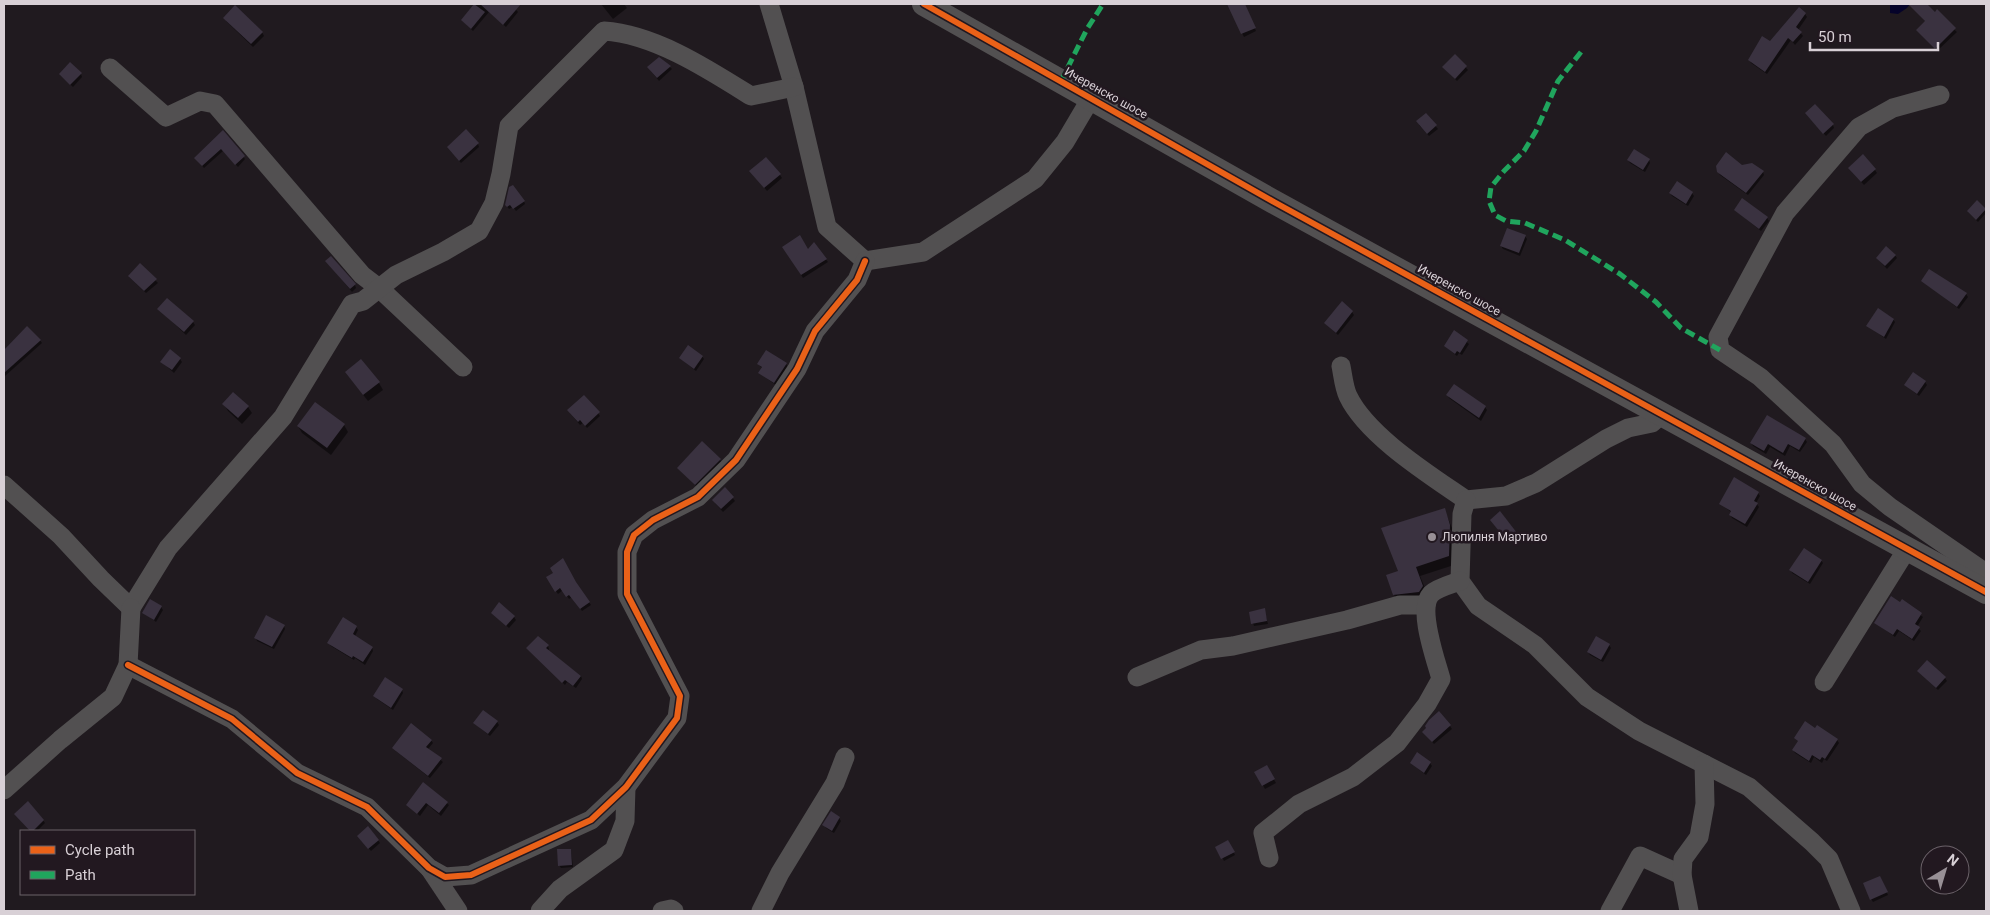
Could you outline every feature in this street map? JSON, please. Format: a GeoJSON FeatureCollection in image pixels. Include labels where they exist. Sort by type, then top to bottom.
{"type":"FeatureCollection","features":[{"type":"Feature","properties":{"kind":"street"},"geometry":{"type":"LineString","coordinates":[[769,4],[794,87],[827,227],[865,261]]}},
{"type":"Feature","properties":{"kind":"street","name":"Ичеренско шосе"},"geometry":{"type":"LineString","coordinates":[[924,4],[1266,197],[1986,592]]}},
{"type":"Feature","properties":{"kind":"street"},"geometry":{"type":"LineString","coordinates":[[4,790],[60,740],[113,697],[128,665],[131,608],[168,548],[283,417],[352,304],[363,301],[396,275],[443,252],[479,231],[494,203],[509,126],[604,31],[620,32],[676,52],[751,96],[794,87]]}},
{"type":"Feature","properties":{"kind":"street"},"geometry":{"type":"LineString","coordinates":[[110,68],[166,117],[200,101],[215,104],[362,275],[379,288],[463,367]]}},
{"type":"Feature","properties":{"kind":"street"},"geometry":{"type":"LineString","coordinates":[[1940,95],[1893,108],[1859,127],[1786,213],[1718,337],[1720,350],[1760,377],[1833,444],[1862,484],[1890,507],[1986,573]]}},
{"type":"Feature","properties":{"kind":"street"},"geometry":{"type":"LineString","coordinates":[[865,261],[923,252],[1035,179],[1065,142],[1091,98]]}},
{"type":"Feature","properties":{"kind":"street"},"geometry":{"type":"LineString","coordinates":[[429,868],[445,877],[471,875],[591,820],[626,787],[677,718],[680,696],[627,594],[627,552],[634,535],[653,520],[698,497],[736,460],[797,368],[815,331],[857,280],[865,261]]}},
{"type":"Feature","properties":{"kind":"street"},"geometry":{"type":"LineString","coordinates":[[1341,366],[1348,396],[1370,427],[1398,451],[1466,500],[1506,496],[1536,483],[1606,440],[1628,428],[1652,423],[1662,414]]}},
{"type":"Feature","properties":{"kind":"street"},"geometry":{"type":"LineString","coordinates":[[4,485],[61,536],[131,608]]}},
{"type":"Feature","properties":{"kind":"street"},"geometry":{"type":"LineString","coordinates":[[1466,500],[1462,514],[1460,581],[1478,606],[1534,645],[1587,697],[1639,731],[1749,787],[1812,842],[1829,860],[1852,911]]}},
{"type":"Feature","properties":{"kind":"street"},"geometry":{"type":"LineString","coordinates":[[1824,682],[1907,549]]}},
{"type":"Feature","properties":{"kind":"street"},"geometry":{"type":"LineString","coordinates":[[1269,858],[1263,833],[1298,804],[1353,777],[1397,744],[1428,704],[1441,679],[1426,621],[1426,606],[1432,593],[1460,581]]}},
{"type":"Feature","properties":{"kind":"street"},"geometry":{"type":"LineString","coordinates":[[1137,677],[1201,650],[1233,646],[1347,620],[1400,605],[1426,606]]}},
{"type":"Feature","properties":{"kind":"street"},"geometry":{"type":"LineString","coordinates":[[128,665],[232,719],[297,774],[367,807],[429,868],[458,911]]}},
{"type":"Feature","properties":{"kind":"street"},"geometry":{"type":"LineString","coordinates":[[761,911],[780,873],[835,783],[845,757]]}},
{"type":"Feature","properties":{"kind":"street"},"geometry":{"type":"LineString","coordinates":[[1689,911],[1682,874],[1683,859],[1699,837],[1705,804],[1704,764]]}},
{"type":"Feature","properties":{"kind":"street"},"geometry":{"type":"LineString","coordinates":[[540,911],[560,889],[614,850],[624,821],[626,787]]}},
{"type":"Feature","properties":{"kind":"street"},"geometry":{"type":"LineString","coordinates":[[1610,911],[1640,856],[1682,874]]}},
{"type":"Feature","properties":{"kind":"street"},"geometry":{"type":"LineString","coordinates":[[662,911],[671,909],[674,911]]}},
{"type":"Feature","properties":{"kind":"shaded area"},"geometry":{"type":"Polygon","coordinates":[[[1890,4],[1910,4],[1898,14],[1890,13],[1890,4]]]}},
{"type":"Feature","properties":{"kind":"building"},"geometry":{"type":"Polygon","coordinates":[[[474,4],[485,12],[471,29],[461,20],[474,4]]]}},
{"type":"Feature","properties":{"kind":"building"},"geometry":{"type":"Polygon","coordinates":[[[480,4],[521,4],[503,25],[480,4]]]}},
{"type":"Feature","properties":{"kind":"building"},"geometry":{"type":"Polygon","coordinates":[[[1227,4],[1245,4],[1256,28],[1241,34],[1227,4]]]}},
{"type":"Feature","properties":{"kind":"building"},"geometry":{"type":"Polygon","coordinates":[[[1908,4],[1927,4],[1935,12],[1937,9],[1956,28],[1935,49],[1916,30],[1925,21],[1908,4]]]}},
{"type":"Feature","properties":{"kind":"building"},"geometry":{"type":"Polygon","coordinates":[[[235,5],[263,32],[251,44],[223,18],[235,5]]]}},
{"type":"Feature","properties":{"kind":"building"},"geometry":{"type":"Polygon","coordinates":[[[1799,7],[1806,13],[1796,27],[1802,32],[1793,42],[1788,38],[1765,72],[1748,60],[1762,36],[1770,41],[1799,7]]]}},
{"type":"Feature","properties":{"kind":"building"},"geometry":{"type":"Polygon","coordinates":[[[1455,54],[1467,66],[1455,79],[1442,67],[1455,54]]]}},
{"type":"Feature","properties":{"kind":"building"},"geometry":{"type":"Polygon","coordinates":[[[659,57],[671,66],[657,78],[647,67],[659,57]]]}},
{"type":"Feature","properties":{"kind":"building"},"geometry":{"type":"Polygon","coordinates":[[[70,62],[82,73],[70,85],[59,74],[70,62]]]}},
{"type":"Feature","properties":{"kind":"building"},"geometry":{"type":"Polygon","coordinates":[[[1815,104],[1834,124],[1823,134],[1805,113],[1815,104]]]}},
{"type":"Feature","properties":{"kind":"building"},"geometry":{"type":"Polygon","coordinates":[[[1426,113],[1437,125],[1427,134],[1416,121],[1426,113]]]}},
{"type":"Feature","properties":{"kind":"building"},"geometry":{"type":"Polygon","coordinates":[[[466,129],[479,143],[459,161],[447,147],[466,129]]]}},
{"type":"Feature","properties":{"kind":"building"},"geometry":{"type":"Polygon","coordinates":[[[223,130],[245,156],[235,165],[221,149],[202,166],[194,158],[223,130]]]}},
{"type":"Feature","properties":{"kind":"building"},"geometry":{"type":"Polygon","coordinates":[[[1634,149],[1650,159],[1643,170],[1627,160],[1634,149]]]}},
{"type":"Feature","properties":{"kind":"building"},"geometry":{"type":"Polygon","coordinates":[[[1726,152],[1742,165],[1752,163],[1764,171],[1746,193],[1717,172],[1716,166],[1726,152]]]}},
{"type":"Feature","properties":{"kind":"building"},"geometry":{"type":"Polygon","coordinates":[[[1863,154],[1876,169],[1861,182],[1848,168],[1863,154]]]}},
{"type":"Feature","properties":{"kind":"building"},"geometry":{"type":"Polygon","coordinates":[[[766,157],[781,174],[764,188],[749,171],[766,157]]]}},
{"type":"Feature","properties":{"kind":"building"},"geometry":{"type":"Polygon","coordinates":[[[1677,181],[1693,192],[1686,204],[1669,193],[1677,181]]]}},
{"type":"Feature","properties":{"kind":"building"},"geometry":{"type":"Polygon","coordinates":[[[513,185],[525,201],[513,209],[510,205],[507,207],[505,205],[509,187],[513,185]]]}},
{"type":"Feature","properties":{"kind":"building"},"geometry":{"type":"Polygon","coordinates":[[[1742,198],[1768,217],[1759,229],[1734,210],[1742,198]]]}},
{"type":"Feature","properties":{"kind":"building"},"geometry":{"type":"Polygon","coordinates":[[[1977,200],[1986,209],[1976,220],[1967,211],[1977,200]]]}},
{"type":"Feature","properties":{"kind":"building"},"geometry":{"type":"Polygon","coordinates":[[[1507,228],[1526,235],[1519,253],[1500,246],[1507,228]]]}},
{"type":"Feature","properties":{"kind":"building"},"geometry":{"type":"Polygon","coordinates":[[[800,235],[808,249],[814,242],[827,259],[801,275],[782,247],[800,235]]]}},
{"type":"Feature","properties":{"kind":"building"},"geometry":{"type":"Polygon","coordinates":[[[1886,246],[1896,255],[1885,266],[1876,258],[1886,246]]]}},
{"type":"Feature","properties":{"kind":"building"},"geometry":{"type":"Polygon","coordinates":[[[331,256],[356,284],[350,289],[325,261],[331,256]]]}},
{"type":"Feature","properties":{"kind":"building"},"geometry":{"type":"Polygon","coordinates":[[[140,263],[157,279],[144,291],[128,276],[140,263]]]}},
{"type":"Feature","properties":{"kind":"building"},"geometry":{"type":"Polygon","coordinates":[[[1929,269],[1967,293],[1957,307],[1921,281],[1929,269]]]}},
{"type":"Feature","properties":{"kind":"building"},"geometry":{"type":"Polygon","coordinates":[[[167,298],[194,321],[184,332],[157,309],[167,298]]]}},
{"type":"Feature","properties":{"kind":"building"},"geometry":{"type":"Polygon","coordinates":[[[1342,301],[1353,311],[1336,333],[1324,323],[1342,301]]]}},
{"type":"Feature","properties":{"kind":"building"},"geometry":{"type":"Polygon","coordinates":[[[1878,308],[1894,319],[1884,337],[1866,326],[1878,308]]]}},
{"type":"Feature","properties":{"kind":"building"},"geometry":{"type":"Polygon","coordinates":[[[27,326],[41,340],[4,373],[4,350],[27,326]]]}},
{"type":"Feature","properties":{"kind":"building"},"geometry":{"type":"Polygon","coordinates":[[[1454,330],[1468,340],[1460,353],[1457,351],[1455,354],[1444,346],[1454,330]]]}},
{"type":"Feature","properties":{"kind":"building"},"geometry":{"type":"Polygon","coordinates":[[[688,345],[703,356],[694,369],[679,358],[688,345]]]}},
{"type":"Feature","properties":{"kind":"building"},"geometry":{"type":"Polygon","coordinates":[[[170,349],[181,358],[172,370],[160,362],[170,349]]]}},
{"type":"Feature","properties":{"kind":"building"},"geometry":{"type":"Polygon","coordinates":[[[766,350],[787,363],[774,383],[758,373],[762,367],[757,364],[766,350]]]}},
{"type":"Feature","properties":{"kind":"building"},"geometry":{"type":"Polygon","coordinates":[[[361,359],[380,382],[363,395],[345,372],[361,359]]]}},
{"type":"Feature","properties":{"kind":"building"},"geometry":{"type":"Polygon","coordinates":[[[1913,372],[1926,381],[1917,394],[1904,385],[1913,372]]]}},
{"type":"Feature","properties":{"kind":"building"},"geometry":{"type":"Polygon","coordinates":[[[1454,384],[1486,406],[1479,418],[1446,395],[1454,384]]]}},
{"type":"Feature","properties":{"kind":"building"},"geometry":{"type":"Polygon","coordinates":[[[233,392],[249,406],[238,418],[222,404],[233,392]]]}},
{"type":"Feature","properties":{"kind":"building"},"geometry":{"type":"Polygon","coordinates":[[[584,395],[600,412],[585,426],[580,420],[578,422],[567,410],[584,395]]]}},
{"type":"Feature","properties":{"kind":"building"},"geometry":{"type":"Polygon","coordinates":[[[315,402],[345,424],[327,448],[297,426],[315,402]]]}},
{"type":"Feature","properties":{"kind":"building"},"geometry":{"type":"Polygon","coordinates":[[[1767,415],[1806,438],[1799,450],[1788,444],[1783,453],[1768,444],[1764,451],[1750,443],[1767,415]]]}},
{"type":"Feature","properties":{"kind":"building"},"geometry":{"type":"Polygon","coordinates":[[[702,441],[721,459],[695,485],[677,468],[702,441]]]}},
{"type":"Feature","properties":{"kind":"building"},"geometry":{"type":"Polygon","coordinates":[[[1734,477],[1759,492],[1754,501],[1758,503],[1745,524],[1729,515],[1731,511],[1719,504],[1734,477]]]}},
{"type":"Feature","properties":{"kind":"building"},"geometry":{"type":"Polygon","coordinates":[[[725,487],[734,497],[721,509],[712,500],[725,487]]]}},
{"type":"Feature","properties":{"kind":"building"},"geometry":{"type":"Polygon","coordinates":[[[1445,508],[1450,525],[1449,556],[1416,567],[1423,586],[1419,592],[1393,595],[1386,575],[1398,571],[1381,528],[1445,508]]]}},
{"type":"Feature","properties":{"kind":"building"},"geometry":{"type":"Polygon","coordinates":[[[1500,511],[1517,533],[1507,541],[1490,520],[1500,511]]]}},
{"type":"Feature","properties":{"kind":"building"},"geometry":{"type":"Polygon","coordinates":[[[1804,548],[1822,560],[1808,582],[1789,570],[1804,548]]]}},
{"type":"Feature","properties":{"kind":"building"},"geometry":{"type":"Polygon","coordinates":[[[563,558],[590,602],[580,609],[569,595],[566,597],[560,588],[555,592],[546,577],[553,573],[550,568],[563,558]]]}},
{"type":"Feature","properties":{"kind":"building"},"geometry":{"type":"Polygon","coordinates":[[[1891,596],[1900,602],[1902,599],[1922,613],[1915,624],[1920,627],[1912,639],[1897,629],[1893,635],[1874,623],[1891,596]]]}},
{"type":"Feature","properties":{"kind":"building"},"geometry":{"type":"Polygon","coordinates":[[[150,599],[162,606],[154,620],[142,613],[150,599]]]}},
{"type":"Feature","properties":{"kind":"building"},"geometry":{"type":"Polygon","coordinates":[[[499,602],[515,616],[506,626],[491,613],[499,602]]]}},
{"type":"Feature","properties":{"kind":"building"},"geometry":{"type":"Polygon","coordinates":[[[1265,608],[1267,621],[1251,624],[1249,612],[1265,608]]]}},
{"type":"Feature","properties":{"kind":"building"},"geometry":{"type":"Polygon","coordinates":[[[266,615],[285,625],[272,647],[254,638],[266,615]]]}},
{"type":"Feature","properties":{"kind":"building"},"geometry":{"type":"Polygon","coordinates":[[[343,617],[357,626],[353,634],[373,647],[363,662],[353,656],[352,658],[327,643],[343,617]]]}},
{"type":"Feature","properties":{"kind":"building"},"geometry":{"type":"Polygon","coordinates":[[[538,636],[549,645],[546,648],[581,676],[573,686],[565,680],[562,683],[526,648],[538,636]]]}},
{"type":"Feature","properties":{"kind":"building"},"geometry":{"type":"Polygon","coordinates":[[[1596,636],[1610,644],[1601,660],[1587,652],[1596,636]]]}},
{"type":"Feature","properties":{"kind":"building"},"geometry":{"type":"Polygon","coordinates":[[[1927,660],[1946,677],[1936,688],[1917,671],[1927,660]]]}},
{"type":"Feature","properties":{"kind":"building"},"geometry":{"type":"Polygon","coordinates":[[[385,677],[403,689],[391,708],[373,696],[385,677]]]}},
{"type":"Feature","properties":{"kind":"building"},"geometry":{"type":"Polygon","coordinates":[[[483,710],[498,721],[488,734],[473,723],[483,710]]]}},
{"type":"Feature","properties":{"kind":"building"},"geometry":{"type":"Polygon","coordinates":[[[1439,711],[1451,725],[1432,742],[1422,732],[1429,720],[1439,711]]]}},
{"type":"Feature","properties":{"kind":"building"},"geometry":{"type":"Polygon","coordinates":[[[1805,721],[1815,728],[1817,725],[1838,739],[1825,759],[1822,757],[1820,760],[1812,755],[1809,761],[1792,750],[1798,741],[1794,738],[1805,721]]]}},
{"type":"Feature","properties":{"kind":"building"},"geometry":{"type":"Polygon","coordinates":[[[411,723],[432,740],[426,747],[442,758],[428,776],[392,748],[411,723]]]}},
{"type":"Feature","properties":{"kind":"building"},"geometry":{"type":"Polygon","coordinates":[[[1417,752],[1431,762],[1424,773],[1410,763],[1417,752]]]}},
{"type":"Feature","properties":{"kind":"building"},"geometry":{"type":"Polygon","coordinates":[[[1267,765],[1275,779],[1262,786],[1254,772],[1267,765]]]}},
{"type":"Feature","properties":{"kind":"building"},"geometry":{"type":"Polygon","coordinates":[[[423,782],[448,802],[439,813],[426,803],[417,814],[406,805],[423,782]]]}},
{"type":"Feature","properties":{"kind":"building"},"geometry":{"type":"Polygon","coordinates":[[[28,801],[44,820],[34,830],[29,830],[14,814],[28,801]]]}},
{"type":"Feature","properties":{"kind":"building"},"geometry":{"type":"Polygon","coordinates":[[[831,811],[840,817],[832,831],[822,825],[831,811]]]}},
{"type":"Feature","properties":{"kind":"building"},"geometry":{"type":"Polygon","coordinates":[[[368,826],[379,840],[368,849],[357,836],[368,826]]]}},
{"type":"Feature","properties":{"kind":"building"},"geometry":{"type":"Polygon","coordinates":[[[1228,840],[1235,852],[1221,859],[1215,847],[1228,840]]]}},
{"type":"Feature","properties":{"kind":"building"},"geometry":{"type":"Polygon","coordinates":[[[557,849],[571,849],[572,865],[558,866],[557,849]]]}},
{"type":"Feature","properties":{"kind":"building"},"geometry":{"type":"Polygon","coordinates":[[[1880,876],[1888,892],[1870,900],[1863,883],[1880,876]]]}},
{"type":"Feature","properties":{"kind":"marked path"},"geometry":{"type":"LineString","coordinates":[[1061,81],[1087,29],[1103,4]]}},
{"type":"Feature","properties":{"kind":"marked path"},"geometry":{"type":"LineString","coordinates":[[1581,52],[1558,81],[1536,131],[1524,151],[1491,187],[1489,201],[1495,215],[1506,221],[1525,223],[1565,240],[1620,274],[1656,302],[1681,328],[1720,350]]}},
{"type":"Feature","properties":{"kind":"cycle path"},"geometry":{"type":"LineString","coordinates":[[924,4],[1274,202],[1986,592]]}},
{"type":"Feature","properties":{"kind":"cycle path"},"geometry":{"type":"LineString","coordinates":[[128,665],[232,719],[297,773],[367,807],[429,868],[445,877],[471,875],[591,820],[626,787],[677,718],[680,696],[627,594],[627,552],[634,535],[653,520],[698,497],[736,460],[797,369],[815,331],[857,280],[865,261]]}},
{"type":"Feature","properties":{"kind":"place","name":"Люпилня Мартиво"},"geometry":{"type":"Point","coordinates":[1432,537]}}]}
